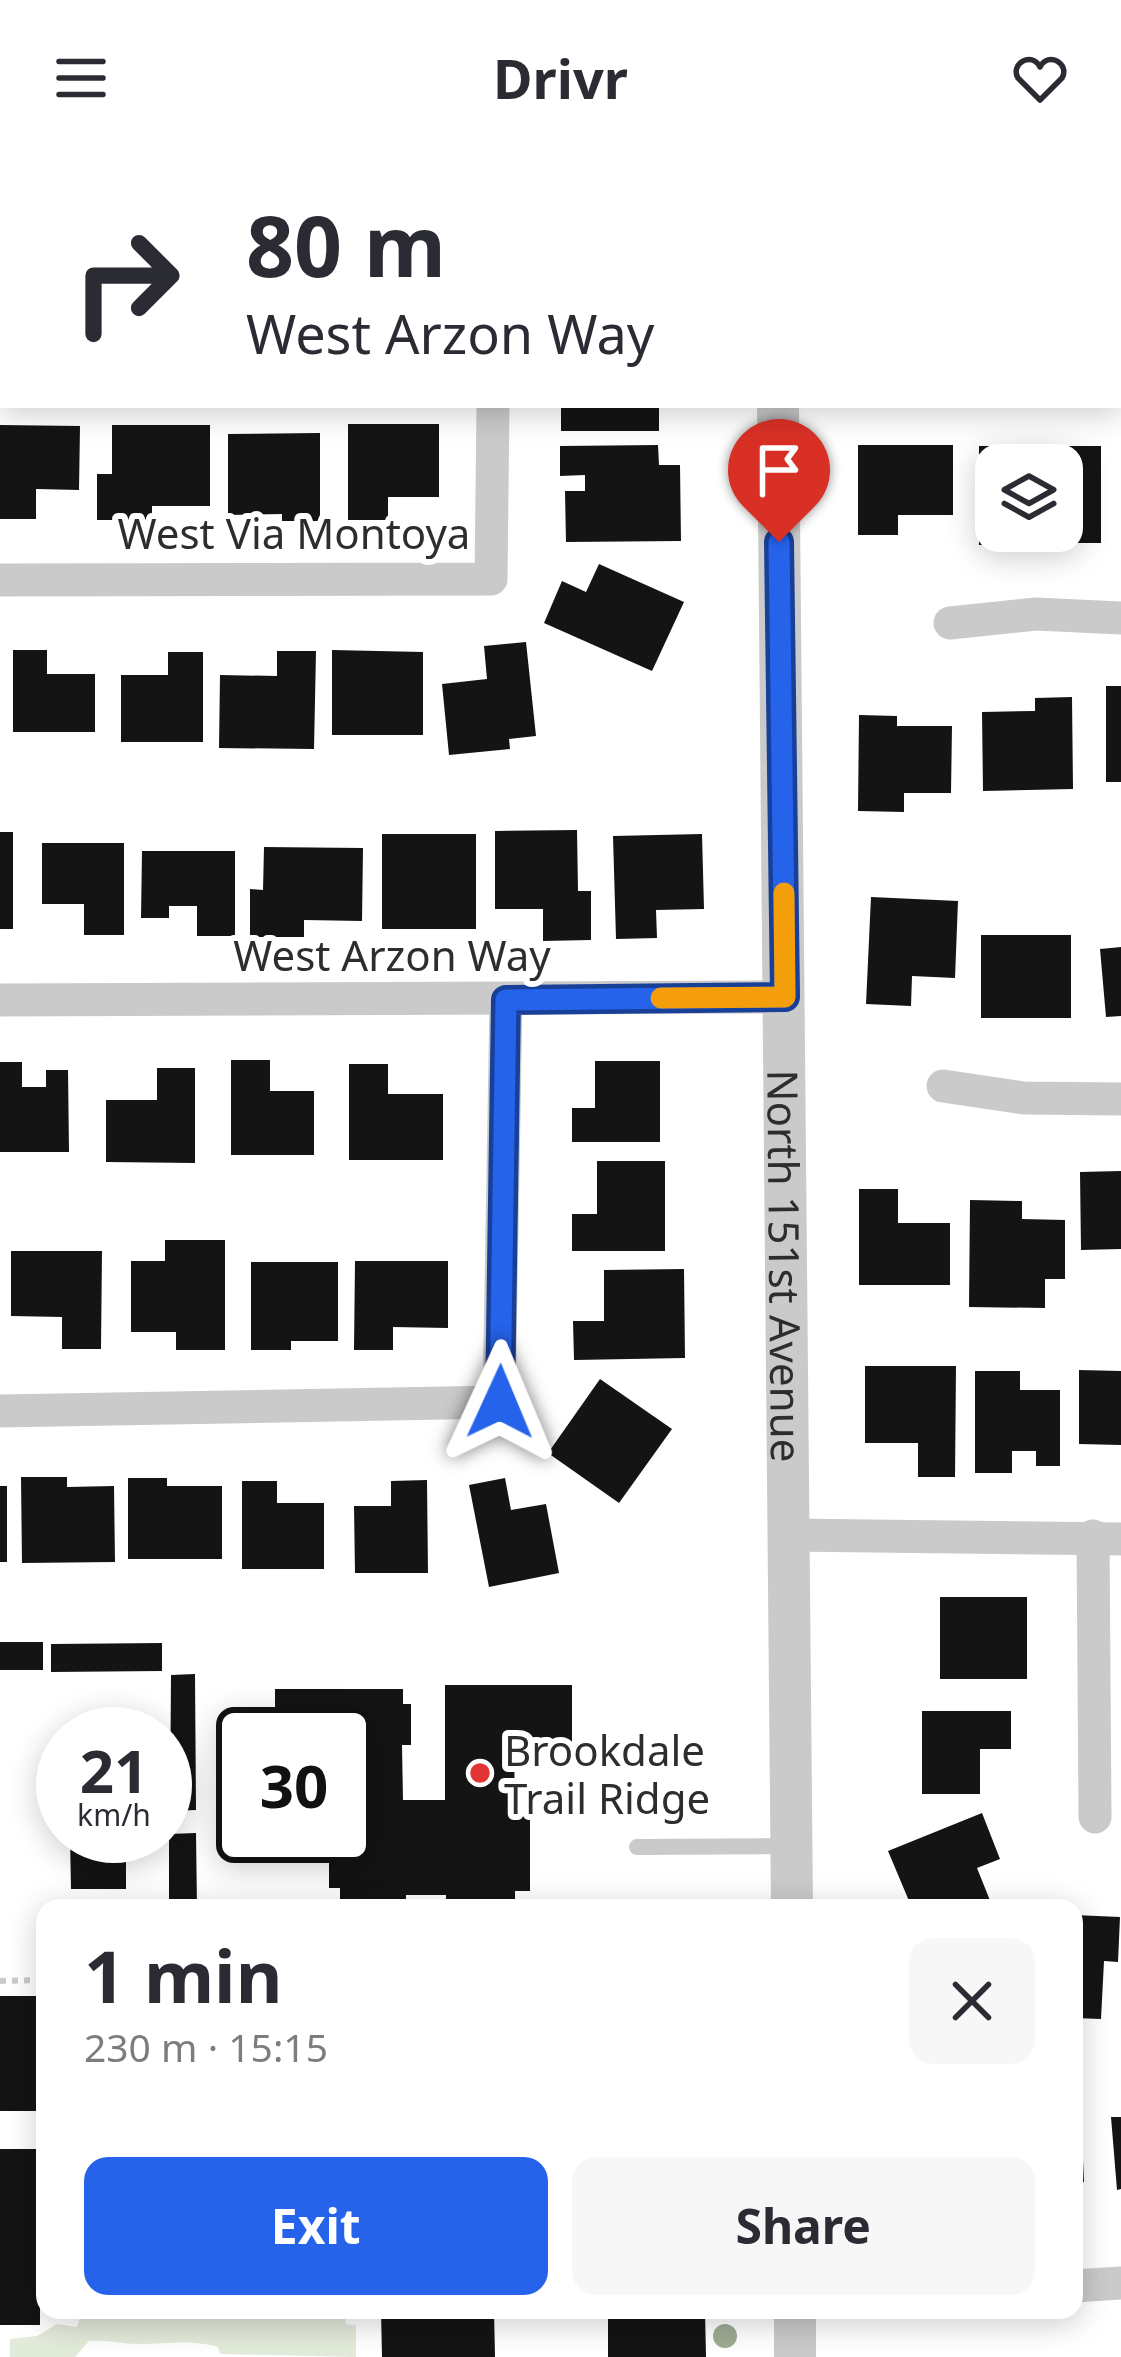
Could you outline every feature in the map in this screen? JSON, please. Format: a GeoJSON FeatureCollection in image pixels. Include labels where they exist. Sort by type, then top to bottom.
{"type":"FeatureCollection","features":[{"type":"Feature","properties":{"kind":"street","name":"West Via Montoya"},"geometry":{"type":"LineString","coordinates":[[0,580],[490,579],[493,408]]}},
{"type":"Feature","properties":{"kind":"street","name":"North 151st Avenue"},"geometry":{"type":"LineString","coordinates":[[778,408],[792,1899]]}},
{"type":"Feature","properties":{"kind":"street"},"geometry":{"type":"LineString","coordinates":[[950,623],[1036,614],[1121,618]]}},
{"type":"Feature","properties":{"kind":"street","name":"West Arzon Way"},"geometry":{"type":"LineString","coordinates":[[0,1000],[785,997]]}},
{"type":"Feature","properties":{"kind":"street"},"geometry":{"type":"LineString","coordinates":[[0,1411],[500,1402],[506,1000]]}},
{"type":"Feature","properties":{"kind":"street"},"geometry":{"type":"LineString","coordinates":[[944,1086],[1024,1098],[1121,1099]]}},
{"type":"Feature","properties":{"kind":"street"},"geometry":{"type":"LineString","coordinates":[[788,1535],[1107,1538],[1095,1816]]}},
{"type":"Feature","properties":{"kind":"street"},"geometry":{"type":"LineString","coordinates":[[1083,2285],[1121,2283]]}},
{"type":"Feature","properties":{"kind":"street"},"geometry":{"type":"LineString","coordinates":[[795,2319],[795,2357]]}},
{"type":"Feature","properties":{"kind":"lane"},"geometry":{"type":"LineString","coordinates":[[637,1847],[791,1846]]}},
{"type":"Feature","properties":{"kind":"path"},"geometry":{"type":"LineString","coordinates":[[0,1981],[36,1980]]}},
{"type":"Feature","properties":{"kind":"green space"},"geometry":{"type":"Polygon","coordinates":[[[79,2319],[346,2319],[346,2324],[356,2325],[356,2357],[220,2354],[218,2347],[198,2343],[89,2341],[75,2357],[10,2357],[10,2339],[37,2336],[57,2324],[77,2327],[79,2319]]]}},
{"type":"Feature","properties":{"kind":"building"},"geometry":{"type":"Polygon","coordinates":[[[561,408],[659,408],[659,431],[561,431],[561,408]]]}},
{"type":"Feature","properties":{"kind":"building"},"geometry":{"type":"Polygon","coordinates":[[[348,424],[439,424],[439,497],[388,497],[388,520],[348,520],[348,424]]]}},
{"type":"Feature","properties":{"kind":"building"},"geometry":{"type":"Polygon","coordinates":[[[0,425],[80,426],[79,490],[36,489],[36,519],[0,519],[0,425]]]}},
{"type":"Feature","properties":{"kind":"building"},"geometry":{"type":"Polygon","coordinates":[[[112,425],[210,425],[210,506],[152,506],[152,520],[97,520],[97,474],[112,474],[112,425]]]}},
{"type":"Feature","properties":{"kind":"building"},"geometry":{"type":"Polygon","coordinates":[[[320,433],[320,521],[282,521],[282,514],[228,515],[228,434],[320,433]]]}},
{"type":"Feature","properties":{"kind":"building"},"geometry":{"type":"Polygon","coordinates":[[[658,445],[659,465],[680,465],[681,541],[566,542],[565,491],[585,491],[585,475],[560,476],[560,446],[658,445]]]}},
{"type":"Feature","properties":{"kind":"building"},"geometry":{"type":"Polygon","coordinates":[[[858,445],[953,445],[953,515],[898,515],[898,535],[858,535],[858,445]]]}},
{"type":"Feature","properties":{"kind":"building"},"geometry":{"type":"Polygon","coordinates":[[[1083,446],[1101,446],[1101,543],[1083,543],[1083,446]]]}},
{"type":"Feature","properties":{"kind":"building"},"geometry":{"type":"Polygon","coordinates":[[[599,564],[684,602],[652,671],[544,623],[562,581],[586,592],[599,564]]]}},
{"type":"Feature","properties":{"kind":"building"},"geometry":{"type":"Polygon","coordinates":[[[526,642],[536,736],[509,739],[510,749],[449,755],[442,684],[487,679],[484,646],[526,642]]]}},
{"type":"Feature","properties":{"kind":"building"},"geometry":{"type":"Polygon","coordinates":[[[13,650],[47,650],[47,674],[95,674],[95,732],[13,732],[13,650]]]}},
{"type":"Feature","properties":{"kind":"building"},"geometry":{"type":"Polygon","coordinates":[[[332,650],[423,652],[423,735],[332,735],[332,650]]]}},
{"type":"Feature","properties":{"kind":"building"},"geometry":{"type":"Polygon","coordinates":[[[277,651],[316,651],[314,749],[219,748],[220,675],[277,676],[277,651]]]}},
{"type":"Feature","properties":{"kind":"building"},"geometry":{"type":"Polygon","coordinates":[[[168,652],[203,652],[203,742],[121,742],[121,675],[168,675],[168,652]]]}},
{"type":"Feature","properties":{"kind":"building"},"geometry":{"type":"Polygon","coordinates":[[[1106,686],[1121,686],[1121,782],[1106,782],[1106,686]]]}},
{"type":"Feature","properties":{"kind":"building"},"geometry":{"type":"Polygon","coordinates":[[[1072,697],[1073,789],[983,791],[982,712],[1035,711],[1035,698],[1072,697]]]}},
{"type":"Feature","properties":{"kind":"building"},"geometry":{"type":"Polygon","coordinates":[[[859,715],[897,716],[897,726],[952,726],[951,793],[904,793],[904,812],[858,811],[859,715]]]}},
{"type":"Feature","properties":{"kind":"building"},"geometry":{"type":"Polygon","coordinates":[[[577,830],[578,891],[591,891],[591,940],[543,941],[543,909],[495,909],[495,831],[577,830]]]}},
{"type":"Feature","properties":{"kind":"building"},"geometry":{"type":"Polygon","coordinates":[[[0,832],[13,832],[13,929],[0,929],[0,832]]]}},
{"type":"Feature","properties":{"kind":"building"},"geometry":{"type":"Polygon","coordinates":[[[382,834],[476,834],[476,929],[382,929],[382,834]]]}},
{"type":"Feature","properties":{"kind":"building"},"geometry":{"type":"Polygon","coordinates":[[[702,834],[704,909],[656,910],[657,938],[616,939],[613,836],[702,834]]]}},
{"type":"Feature","properties":{"kind":"building"},"geometry":{"type":"Polygon","coordinates":[[[42,843],[124,843],[124,935],[84,935],[84,904],[42,904],[42,843]]]}},
{"type":"Feature","properties":{"kind":"building"},"geometry":{"type":"Polygon","coordinates":[[[264,847],[363,848],[362,921],[304,920],[304,937],[250,937],[250,889],[263,890],[264,847]]]}},
{"type":"Feature","properties":{"kind":"building"},"geometry":{"type":"Polygon","coordinates":[[[142,851],[235,851],[235,936],[197,936],[197,906],[169,906],[169,918],[141,918],[142,851]]]}},
{"type":"Feature","properties":{"kind":"building"},"geometry":{"type":"Polygon","coordinates":[[[871,897],[958,901],[955,978],[912,976],[911,1006],[866,1004],[871,897]]]}},
{"type":"Feature","properties":{"kind":"building"},"geometry":{"type":"Polygon","coordinates":[[[981,935],[1071,935],[1071,1018],[981,1018],[981,935]]]}},
{"type":"Feature","properties":{"kind":"building"},"geometry":{"type":"Polygon","coordinates":[[[1121,947],[1121,1016],[1106,1017],[1100,949],[1121,947]]]}},
{"type":"Feature","properties":{"kind":"building"},"geometry":{"type":"Polygon","coordinates":[[[231,1060],[270,1060],[270,1091],[314,1091],[314,1155],[231,1155],[231,1060]]]}},
{"type":"Feature","properties":{"kind":"building"},"geometry":{"type":"Polygon","coordinates":[[[595,1061],[660,1061],[660,1142],[572,1142],[572,1108],[595,1108],[595,1061]]]}},
{"type":"Feature","properties":{"kind":"building"},"geometry":{"type":"Polygon","coordinates":[[[0,1062],[22,1062],[22,1087],[46,1087],[46,1070],[68,1070],[69,1152],[0,1152],[0,1062]]]}},
{"type":"Feature","properties":{"kind":"building"},"geometry":{"type":"Polygon","coordinates":[[[349,1064],[388,1064],[388,1094],[443,1094],[443,1160],[349,1160],[349,1064]]]}},
{"type":"Feature","properties":{"kind":"building"},"geometry":{"type":"Polygon","coordinates":[[[157,1068],[195,1068],[195,1163],[106,1162],[106,1100],[157,1100],[157,1068]]]}},
{"type":"Feature","properties":{"kind":"building"},"geometry":{"type":"Polygon","coordinates":[[[597,1161],[665,1161],[665,1251],[572,1251],[572,1214],[597,1214],[597,1161]]]}},
{"type":"Feature","properties":{"kind":"building"},"geometry":{"type":"Polygon","coordinates":[[[1121,1171],[1121,1249],[1081,1250],[1080,1172],[1121,1171]]]}},
{"type":"Feature","properties":{"kind":"building"},"geometry":{"type":"Polygon","coordinates":[[[859,1189],[898,1189],[898,1223],[950,1223],[950,1285],[859,1285],[859,1189]]]}},
{"type":"Feature","properties":{"kind":"building"},"geometry":{"type":"Polygon","coordinates":[[[970,1200],[1022,1201],[1022,1219],[1065,1220],[1065,1279],[1045,1279],[1045,1308],[969,1307],[970,1200]]]}},
{"type":"Feature","properties":{"kind":"building"},"geometry":{"type":"Polygon","coordinates":[[[165,1240],[225,1240],[225,1350],[176,1350],[176,1332],[131,1332],[131,1261],[165,1261],[165,1240]]]}},
{"type":"Feature","properties":{"kind":"building"},"geometry":{"type":"Polygon","coordinates":[[[11,1251],[102,1251],[101,1349],[62,1349],[62,1317],[11,1316],[11,1251]]]}},
{"type":"Feature","properties":{"kind":"building"},"geometry":{"type":"Polygon","coordinates":[[[355,1261],[448,1261],[448,1328],[393,1327],[393,1350],[354,1350],[355,1261]]]}},
{"type":"Feature","properties":{"kind":"building"},"geometry":{"type":"Polygon","coordinates":[[[251,1262],[338,1262],[338,1341],[291,1341],[291,1350],[251,1350],[251,1262]]]}},
{"type":"Feature","properties":{"kind":"building"},"geometry":{"type":"Polygon","coordinates":[[[684,1269],[685,1358],[574,1360],[573,1321],[604,1321],[604,1270],[684,1269]]]}},
{"type":"Feature","properties":{"kind":"building"},"geometry":{"type":"Polygon","coordinates":[[[865,1366],[956,1366],[955,1477],[918,1477],[918,1443],[865,1443],[865,1366]]]}},
{"type":"Feature","properties":{"kind":"building"},"geometry":{"type":"Polygon","coordinates":[[[1079,1370],[1121,1371],[1121,1445],[1079,1444],[1079,1370]]]}},
{"type":"Feature","properties":{"kind":"building"},"geometry":{"type":"Polygon","coordinates":[[[975,1371],[1020,1371],[1020,1390],[1060,1390],[1060,1466],[1036,1466],[1036,1451],[1012,1451],[1012,1473],[975,1473],[975,1371]]]}},
{"type":"Feature","properties":{"kind":"building"},"geometry":{"type":"Polygon","coordinates":[[[600,1379],[672,1429],[619,1503],[548,1453],[600,1379]]]}},
{"type":"Feature","properties":{"kind":"building"},"geometry":{"type":"Polygon","coordinates":[[[21,1477],[67,1477],[67,1487],[114,1486],[115,1562],[22,1563],[21,1477]]]}},
{"type":"Feature","properties":{"kind":"building"},"geometry":{"type":"Polygon","coordinates":[[[128,1478],[167,1478],[167,1486],[222,1486],[222,1559],[128,1559],[128,1478]]]}},
{"type":"Feature","properties":{"kind":"building"},"geometry":{"type":"Polygon","coordinates":[[[505,1478],[511,1510],[546,1504],[559,1573],[489,1587],[469,1485],[505,1478]]]}},
{"type":"Feature","properties":{"kind":"building"},"geometry":{"type":"Polygon","coordinates":[[[427,1480],[428,1573],[355,1573],[354,1506],[391,1506],[391,1481],[427,1480]]]}},
{"type":"Feature","properties":{"kind":"building"},"geometry":{"type":"Polygon","coordinates":[[[242,1481],[277,1481],[277,1503],[324,1503],[324,1569],[242,1569],[242,1481]]]}},
{"type":"Feature","properties":{"kind":"building"},"geometry":{"type":"Polygon","coordinates":[[[0,1486],[7,1486],[7,1562],[0,1562],[0,1486]]]}},
{"type":"Feature","properties":{"kind":"building"},"geometry":{"type":"Polygon","coordinates":[[[940,1597],[1027,1597],[1027,1679],[940,1679],[940,1597]]]}},
{"type":"Feature","properties":{"kind":"building"},"geometry":{"type":"Polygon","coordinates":[[[0,1642],[43,1642],[43,1670],[0,1670],[0,1642]]]}},
{"type":"Feature","properties":{"kind":"building"},"geometry":{"type":"Polygon","coordinates":[[[162,1643],[162,1671],[51,1672],[51,1644],[162,1643]]]}},
{"type":"Feature","properties":{"kind":"building"},"geometry":{"type":"Polygon","coordinates":[[[195,1674],[196,1810],[192,1810],[192,1707],[171,1707],[171,1675],[195,1674]]]}},
{"type":"Feature","properties":{"kind":"building","name":"Brookdale Trail Ridge"},"geometry":{"type":"Polygon","coordinates":[[[445,1685],[572,1685],[572,1746],[514,1747],[515,1807],[530,1807],[530,1891],[515,1891],[515,1899],[406,1895],[406,1899],[340,1899],[340,1888],[329,1888],[329,1863],[372,1863],[372,1707],[275,1707],[275,1689],[403,1689],[403,1704],[411,1704],[411,1745],[402,1745],[403,1800],[445,1800],[445,1685]]]}},
{"type":"Feature","properties":{"kind":"building"},"geometry":{"type":"Polygon","coordinates":[[[922,1711],[1011,1711],[1011,1749],[980,1749],[980,1794],[922,1794],[922,1711]]]}},
{"type":"Feature","properties":{"kind":"building"},"geometry":{"type":"Polygon","coordinates":[[[982,1813],[1000,1859],[977,1868],[989,1899],[908,1899],[888,1851],[982,1813]]]}},
{"type":"Feature","properties":{"kind":"building"},"geometry":{"type":"Polygon","coordinates":[[[192,1833],[196,1833],[197,1899],[169,1899],[169,1863],[192,1863],[192,1833]]]}},
{"type":"Feature","properties":{"kind":"building"},"geometry":{"type":"Polygon","coordinates":[[[71,1863],[126,1863],[126,1889],[71,1889],[71,1863]]]}},
{"type":"Feature","properties":{"kind":"building"},"geometry":{"type":"Polygon","coordinates":[[[1083,1915],[1120,1917],[1118,1962],[1104,1961],[1101,2019],[1083,2018],[1083,1915]]]}},
{"type":"Feature","properties":{"kind":"building"},"geometry":{"type":"Polygon","coordinates":[[[0,1996],[36,1996],[36,2111],[0,2111],[0,1996]]]}},
{"type":"Feature","properties":{"kind":"building"},"geometry":{"type":"Polygon","coordinates":[[[1111,2117],[1121,2117],[1121,2189],[1117,2190],[1111,2117]]]}},
{"type":"Feature","properties":{"kind":"building"},"geometry":{"type":"Polygon","coordinates":[[[0,2149],[36,2149],[36,2319],[40,2325],[0,2325],[0,2149]]]}},
{"type":"Feature","properties":{"kind":"building"},"geometry":{"type":"Polygon","coordinates":[[[381,2319],[494,2319],[495,2357],[382,2357],[381,2319]]]}},
{"type":"Feature","properties":{"kind":"building"},"geometry":{"type":"Polygon","coordinates":[[[608,2319],[705,2319],[706,2357],[608,2357],[608,2319]]]}},
{"type":"Feature","properties":{"kind":"slow traffic"},"geometry":{"type":"LineString","coordinates":[[661,998],[785,997],[784,893]]}},
{"type":"Feature","properties":{"kind":"place","name":"Brookdale Trail Ridge"},"geometry":{"type":"Point","coordinates":[480,1773]}},
{"type":"Feature","properties":{"kind":"route"},"geometry":{"type":"LineString","coordinates":[[500,1402],[506,1000],[785,997],[779,542]]}}]}
